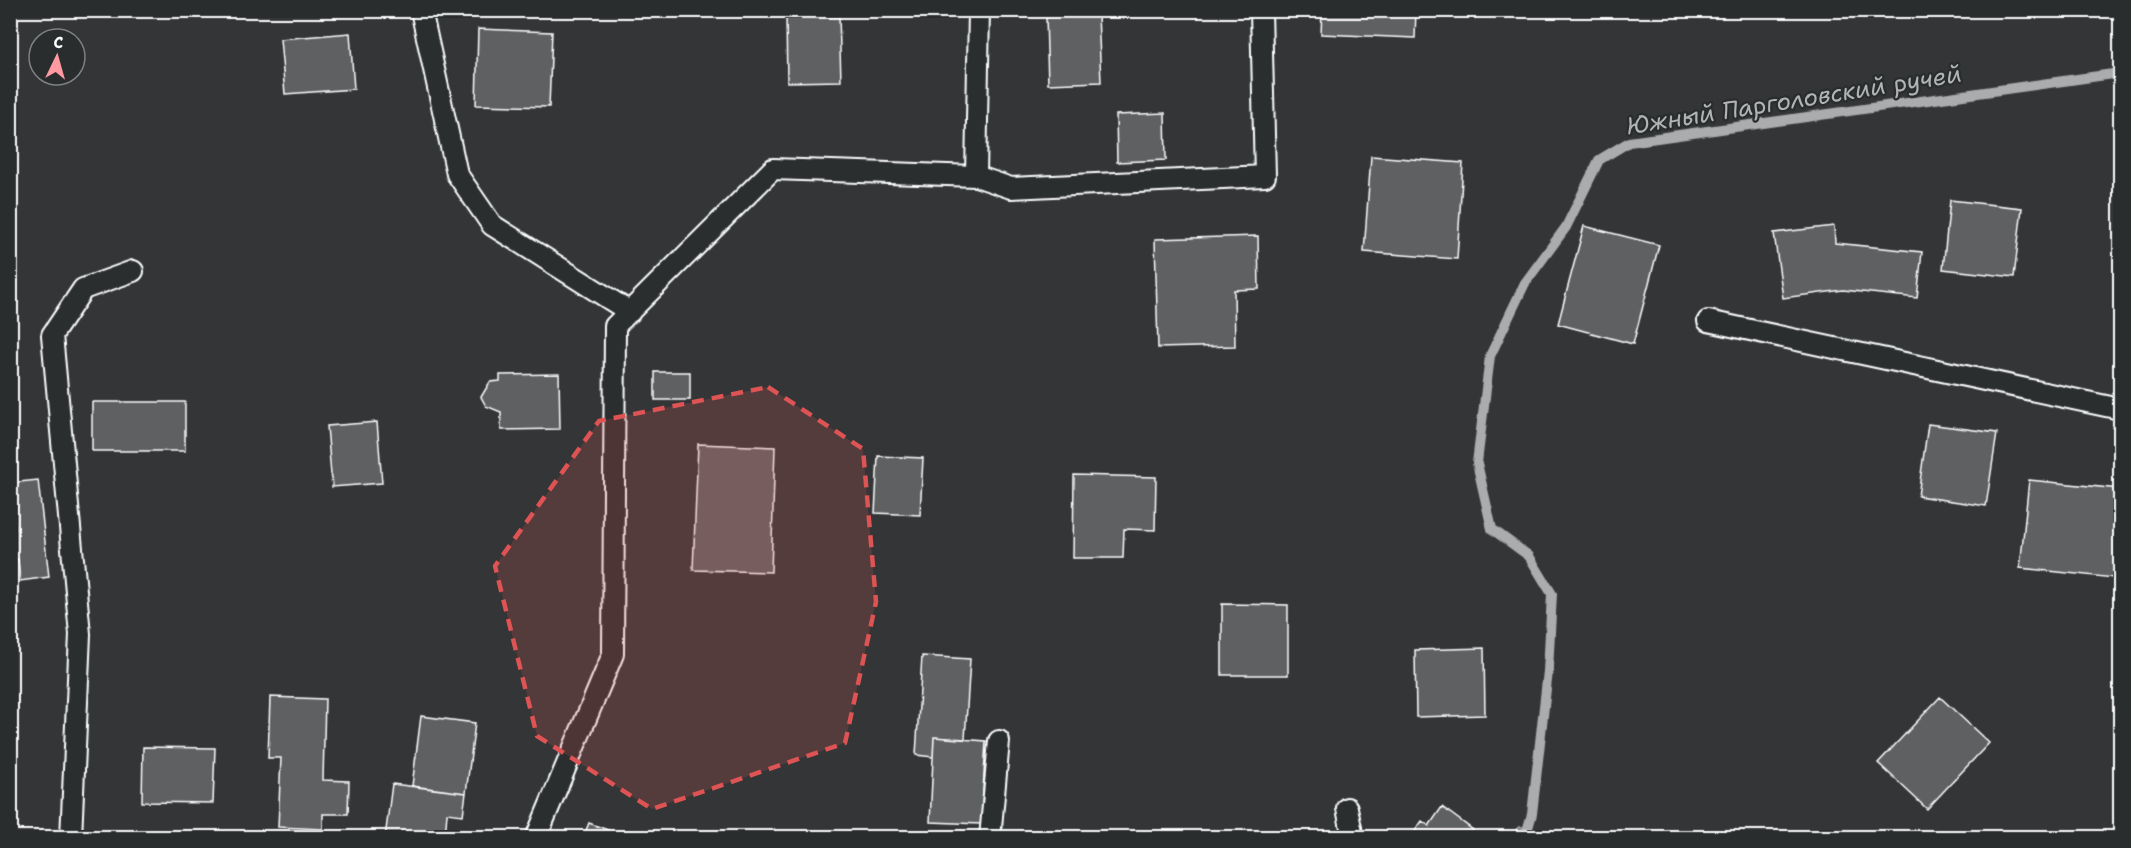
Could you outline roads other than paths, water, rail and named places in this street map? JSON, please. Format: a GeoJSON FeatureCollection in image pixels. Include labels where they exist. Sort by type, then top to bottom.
{"type":"FeatureCollection","features":[{"type":"Feature","properties":{"kind":"lane"},"geometry":{"type":"LineString","coordinates":[[421,10],[457,174],[492,225],[630,312]]}},
{"type":"Feature","properties":{"kind":"lane"},"geometry":{"type":"LineString","coordinates":[[976,176],[979,10]]}},
{"type":"Feature","properties":{"kind":"lane"},"geometry":{"type":"LineString","coordinates":[[536,837],[613,654],[615,326],[772,169],[976,176],[1011,188],[1265,176],[1261,10]]}},
{"type":"Feature","properties":{"kind":"lane"},"geometry":{"type":"LineString","coordinates":[[72,837],[80,634],[52,335],[83,289],[133,271]]}},
{"type":"Feature","properties":{"kind":"lane"},"geometry":{"type":"LineString","coordinates":[[1708,321],[2121,409]]}},
{"type":"Feature","properties":{"kind":"lane"},"geometry":{"type":"LineString","coordinates":[[990,837],[999,741]]}},
{"type":"Feature","properties":{"kind":"lane"},"geometry":{"type":"LineString","coordinates":[[1347,808],[1353,837]]}},
{"type":"Feature","properties":{"kind":"water"},"geometry":{"type":"Polygon","coordinates":[[[1520,827],[1528,827],[1539,837],[1505,837],[1520,827]]]}},
{"type":"Feature","properties":{"kind":"waterway","name":"Южный Парголовский ручей"},"geometry":{"type":"LineString","coordinates":[[1525,838],[1532,814],[1548,671],[1552,594],[1529,556],[1492,529],[1477,463],[1490,356],[1525,283],[1566,227],[1599,160],[1629,142],[2120,73]]}}]}
